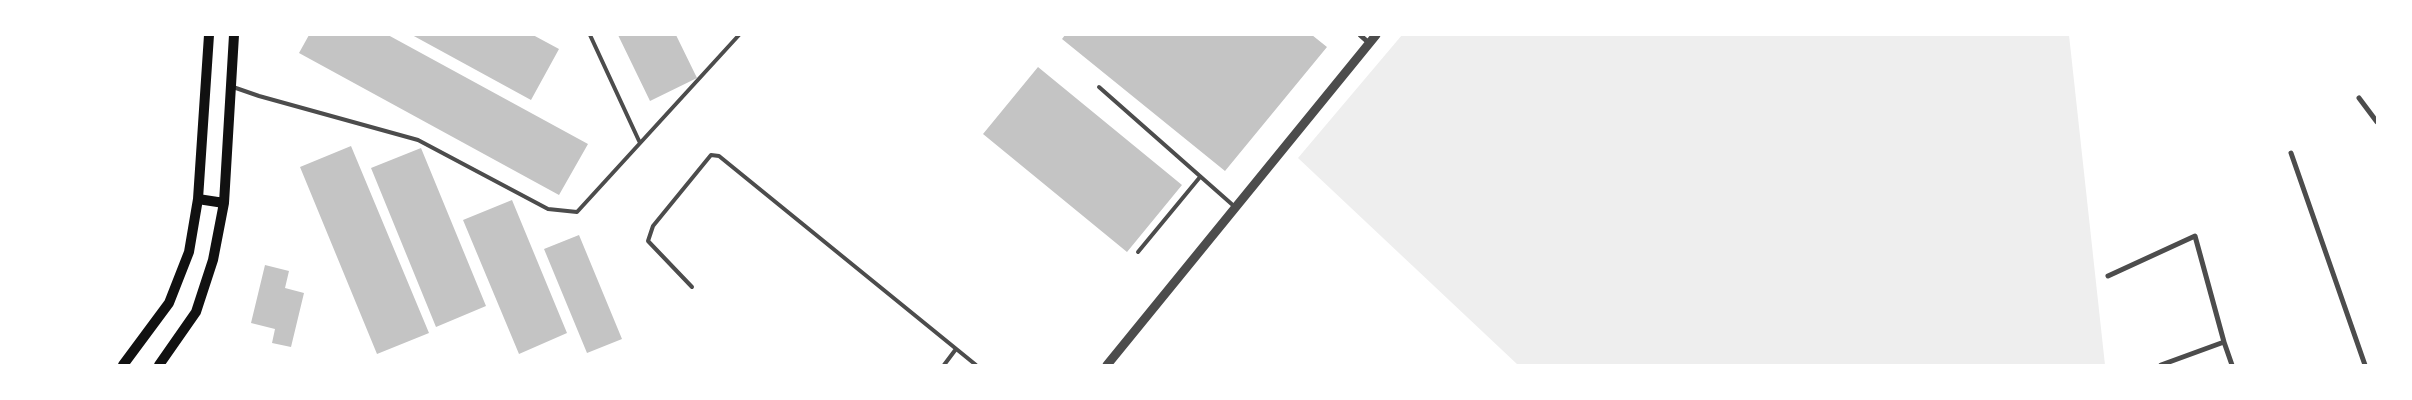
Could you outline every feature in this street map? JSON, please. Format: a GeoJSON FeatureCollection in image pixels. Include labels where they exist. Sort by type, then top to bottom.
{"type":"FeatureCollection","features":[{"type":"Feature","properties":{"kind":"main road"},"geometry":{"type":"LineString","coordinates":[[123,365],[168,303],[189,252],[198,199],[209,35]]}},
{"type":"Feature","properties":{"kind":"main road"},"geometry":{"type":"LineString","coordinates":[[159,365],[196,312],[214,260],[224,203],[234,35]]}},
{"type":"Feature","properties":{"kind":"main road"},"geometry":{"type":"LineString","coordinates":[[198,199],[224,203]]}},
{"type":"Feature","properties":{"kind":"street"},"geometry":{"type":"LineString","coordinates":[[1360,35],[1369,42]]}},
{"type":"Feature","properties":{"kind":"street"},"geometry":{"type":"LineString","coordinates":[[1107,365],[1376,35]]}},
{"type":"Feature","properties":{"kind":"street"},"geometry":{"type":"LineString","coordinates":[[2358,98],[2377,122]]}},
{"type":"Feature","properties":{"kind":"street"},"geometry":{"type":"LineString","coordinates":[[2291,153],[2365,365]]}},
{"type":"Feature","properties":{"kind":"street"},"geometry":{"type":"LineString","coordinates":[[2108,276],[2195,236],[2232,365]]}},
{"type":"Feature","properties":{"kind":"street"},"geometry":{"type":"LineString","coordinates":[[2161,365],[2224,342]]}},
{"type":"Feature","properties":{"kind":"lane"},"geometry":{"type":"LineString","coordinates":[[590,35],[640,142]]}},
{"type":"Feature","properties":{"kind":"lane"},"geometry":{"type":"LineString","coordinates":[[231,86],[259,96],[418,140],[548,209],[577,212],[739,35]]}},
{"type":"Feature","properties":{"kind":"lane"},"geometry":{"type":"LineString","coordinates":[[1099,87],[1235,207]]}},
{"type":"Feature","properties":{"kind":"lane"},"geometry":{"type":"LineString","coordinates":[[692,287],[648,241],[653,226],[711,155],[719,156],[976,365]]}},
{"type":"Feature","properties":{"kind":"lane"},"geometry":{"type":"LineString","coordinates":[[1138,252],[1200,177]]}},
{"type":"Feature","properties":{"kind":"lane"},"geometry":{"type":"LineString","coordinates":[[944,365],[956,349]]}},
{"type":"Feature","properties":{"kind":"shaded area"},"geometry":{"type":"Polygon","coordinates":[[[1402,35],[2069,35],[2105,365],[1518,365],[1298,158],[1402,35]]]}},
{"type":"Feature","properties":{"kind":"building"},"geometry":{"type":"Polygon","coordinates":[[[309,35],[388,35],[588,144],[559,195],[299,53],[309,35]]]}},
{"type":"Feature","properties":{"kind":"building"},"geometry":{"type":"Polygon","coordinates":[[[412,35],[533,35],[559,49],[531,100],[412,35]]]}},
{"type":"Feature","properties":{"kind":"building"},"geometry":{"type":"Polygon","coordinates":[[[618,35],[676,35],[697,78],[650,101],[618,35]]]}},
{"type":"Feature","properties":{"kind":"building"},"geometry":{"type":"Polygon","coordinates":[[[1065,35],[1312,35],[1327,47],[1225,171],[1062,39],[1065,35]]]}},
{"type":"Feature","properties":{"kind":"building"},"geometry":{"type":"Polygon","coordinates":[[[1038,67],[1182,185],[1127,252],[983,134],[1038,67]]]}},
{"type":"Feature","properties":{"kind":"building"},"geometry":{"type":"Polygon","coordinates":[[[351,146],[429,333],[377,354],[300,167],[351,146]]]}},
{"type":"Feature","properties":{"kind":"building"},"geometry":{"type":"Polygon","coordinates":[[[421,148],[486,306],[436,327],[371,168],[421,148]]]}},
{"type":"Feature","properties":{"kind":"building"},"geometry":{"type":"Polygon","coordinates":[[[512,200],[567,333],[519,354],[463,220],[512,200]]]}},
{"type":"Feature","properties":{"kind":"building"},"geometry":{"type":"Polygon","coordinates":[[[579,235],[622,339],[587,353],[544,249],[579,235]]]}},
{"type":"Feature","properties":{"kind":"building"},"geometry":{"type":"Polygon","coordinates":[[[265,265],[289,271],[285,288],[304,293],[291,347],[272,343],[275,329],[251,323],[265,265]]]}}]}
